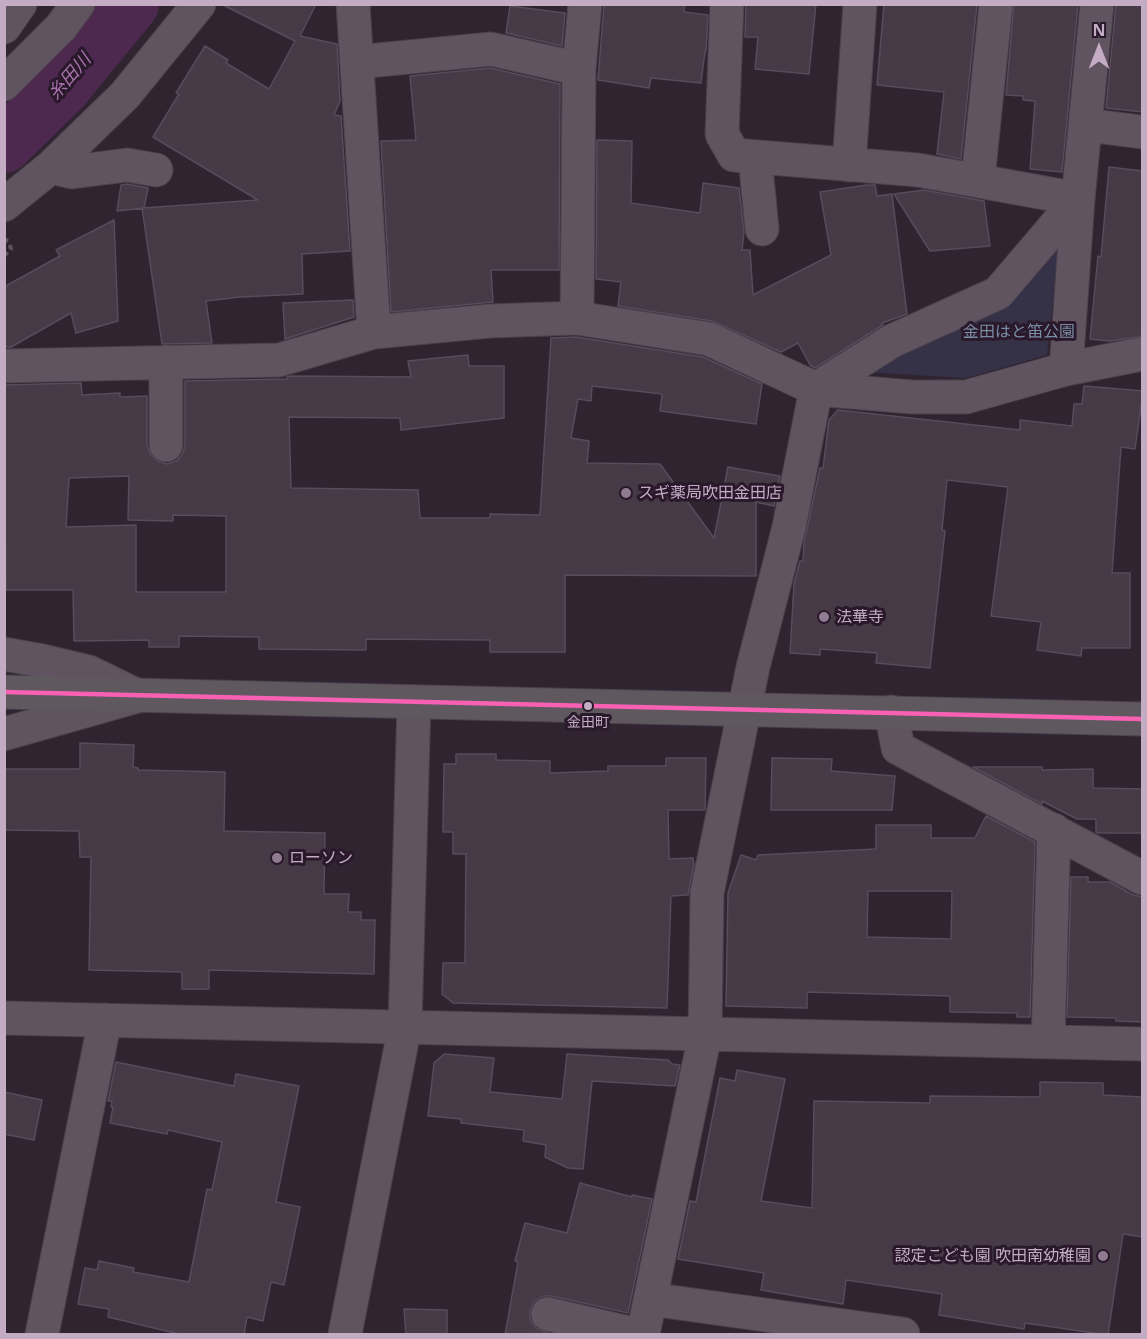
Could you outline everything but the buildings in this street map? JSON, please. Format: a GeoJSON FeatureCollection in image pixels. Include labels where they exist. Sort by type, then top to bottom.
{"type":"FeatureCollection","features":[{"type":"Feature","properties":{"kind":"highway"},"geometry":{"type":"LineString","coordinates":[[4,692],[1143,719]]}},
{"type":"Feature","properties":{"kind":"street"},"geometry":{"type":"LineString","coordinates":[[4,27],[20,4]]}},
{"type":"Feature","properties":{"kind":"street"},"geometry":{"type":"LineString","coordinates":[[4,84],[61,27],[78,4]]}},
{"type":"Feature","properties":{"kind":"street"},"geometry":{"type":"LineString","coordinates":[[4,206],[51,167],[125,95],[199,4]]}},
{"type":"Feature","properties":{"kind":"street"},"geometry":{"type":"LineString","coordinates":[[353,4],[374,332]]}},
{"type":"Feature","properties":{"kind":"street"},"geometry":{"type":"LineString","coordinates":[[577,318],[579,69],[585,4]]}},
{"type":"Feature","properties":{"kind":"street"},"geometry":{"type":"LineString","coordinates":[[726,4],[722,134],[734,155],[918,170],[978,179],[1078,199]]}},
{"type":"Feature","properties":{"kind":"street"},"geometry":{"type":"LineString","coordinates":[[849,165],[860,4]]}},
{"type":"Feature","properties":{"kind":"street"},"geometry":{"type":"LineString","coordinates":[[978,179],[996,4]]}},
{"type":"Feature","properties":{"kind":"street"},"geometry":{"type":"LineString","coordinates":[[1066,369],[1078,199],[1097,4]]}},
{"type":"Feature","properties":{"kind":"street"},"geometry":{"type":"LineString","coordinates":[[357,62],[491,49],[579,69]]}},
{"type":"Feature","properties":{"kind":"street"},"geometry":{"type":"LineString","coordinates":[[1086,125],[1143,132]]}},
{"type":"Feature","properties":{"kind":"street"},"geometry":{"type":"LineString","coordinates":[[755,157],[762,229]]}},
{"type":"Feature","properties":{"kind":"street"},"geometry":{"type":"LineString","coordinates":[[51,167],[72,172],[127,165],[156,170]]}},
{"type":"Feature","properties":{"kind":"street"},"geometry":{"type":"LineString","coordinates":[[643,1335],[705,1035],[707,893],[753,667],[789,527],[816,389],[892,341],[998,293],[1078,199]]}},
{"type":"Feature","properties":{"kind":"street"},"geometry":{"type":"LineString","coordinates":[[4,366],[279,360],[374,332],[490,321],[577,318],[709,339],[816,389],[912,397],[966,397],[1066,369],[1143,354]]}},
{"type":"Feature","properties":{"kind":"street"},"geometry":{"type":"LineString","coordinates":[[166,362],[166,445]]}},
{"type":"Feature","properties":{"kind":"street"},"geometry":{"type":"LineString","coordinates":[[4,654],[89,672],[138,696]]}},
{"type":"Feature","properties":{"kind":"street"},"geometry":{"type":"LineString","coordinates":[[4,734],[138,696]]}},
{"type":"Feature","properties":{"kind":"street"},"geometry":{"type":"LineString","coordinates":[[345,1335],[405,1026],[414,702]]}},
{"type":"Feature","properties":{"kind":"street"},"geometry":{"type":"LineString","coordinates":[[891,712],[898,748],[1143,878]]}},
{"type":"Feature","properties":{"kind":"street"},"geometry":{"type":"LineString","coordinates":[[1048,1042],[1054,830]]}},
{"type":"Feature","properties":{"kind":"street"},"geometry":{"type":"LineString","coordinates":[[4,1018],[1143,1044]]}},
{"type":"Feature","properties":{"kind":"street"},"geometry":{"type":"LineString","coordinates":[[42,1335],[105,1020]]}},
{"type":"Feature","properties":{"kind":"street"},"geometry":{"type":"LineString","coordinates":[[650,1299],[903,1335]]}},
{"type":"Feature","properties":{"kind":"street"},"geometry":{"type":"LineString","coordinates":[[548,1314],[634,1335]]}},
{"type":"Feature","properties":{"kind":"path"},"geometry":{"type":"LineString","coordinates":[[4,239],[9,242],[11,249],[4,256]]}},
{"type":"Feature","properties":{"kind":"green space","name":"金田はと笛公園"},"geometry":{"type":"Polygon","coordinates":[[[1059,243],[1047,355],[966,378],[863,372],[1059,243]]]}},
{"type":"Feature","properties":{"kind":"waterway","name":"糸田川"},"geometry":{"type":"LineString","coordinates":[[4,145],[63,87],[131,4]]}},
{"type":"Feature","properties":{"kind":"transit line"},"geometry":{"type":"LineString","coordinates":[[4,692],[1142,719]]}},
{"type":"Feature","properties":{"kind":"place","name":"スギ薬局吹田金田店"},"geometry":{"type":"Point","coordinates":[626,493]}},
{"type":"Feature","properties":{"kind":"place","name":"法華寺"},"geometry":{"type":"Point","coordinates":[824,617]}},
{"type":"Feature","properties":{"kind":"place","name":"金田町"},"geometry":{"type":"Point","coordinates":[588,706]}},
{"type":"Feature","properties":{"kind":"place","name":"ローソン"},"geometry":{"type":"Point","coordinates":[277,858]}},
{"type":"Feature","properties":{"kind":"place","name":"認定こども園 吹田南幼稚園"},"geometry":{"type":"Point","coordinates":[1103,1256]}}]}
